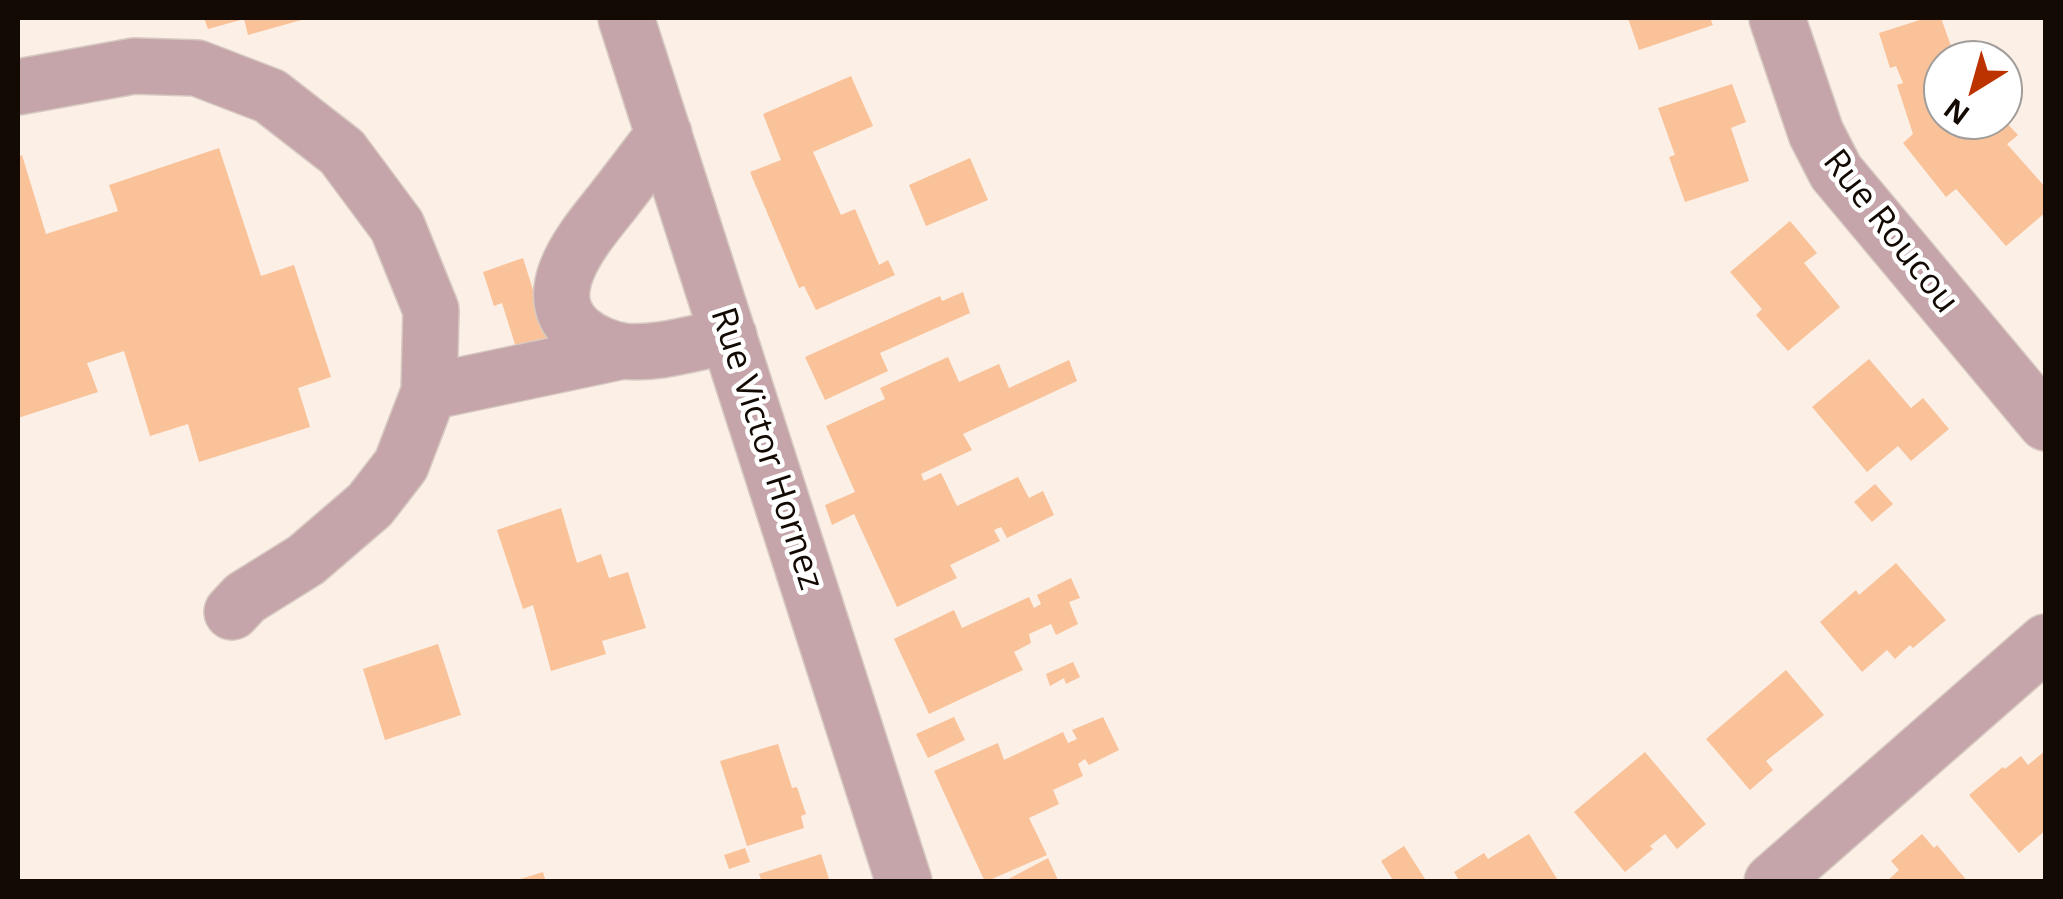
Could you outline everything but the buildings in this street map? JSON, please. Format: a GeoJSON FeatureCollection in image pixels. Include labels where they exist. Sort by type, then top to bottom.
{"type":"FeatureCollection","features":[{"type":"Feature","properties":{"kind":"street","name":"Rue Victor Hornez"},"geometry":{"type":"LineString","coordinates":[[626,18],[904,882]]}},
{"type":"Feature","properties":{"kind":"street","name":"Rue Roucou"},"geometry":{"type":"LineString","coordinates":[[1777,18],[1816,133],[1836,172],[2046,422]]}},
{"type":"Feature","properties":{"kind":"street"},"geometry":{"type":"LineString","coordinates":[[18,87],[134,66],[197,68],[270,96],[342,152],[397,226],[431,310],[429,392],[401,465],[370,505],[306,560],[245,598],[232,612]]}},
{"type":"Feature","properties":{"kind":"street"},"geometry":{"type":"LineString","coordinates":[[623,351],[589,338],[570,322],[563,309],[562,285],[584,238],[664,134]]}},
{"type":"Feature","properties":{"kind":"street"},"geometry":{"type":"LineString","coordinates":[[429,392],[623,351],[730,336]]}},
{"type":"Feature","properties":{"kind":"street"},"geometry":{"type":"LineString","coordinates":[[1772,882],[2046,642]]}}]}
